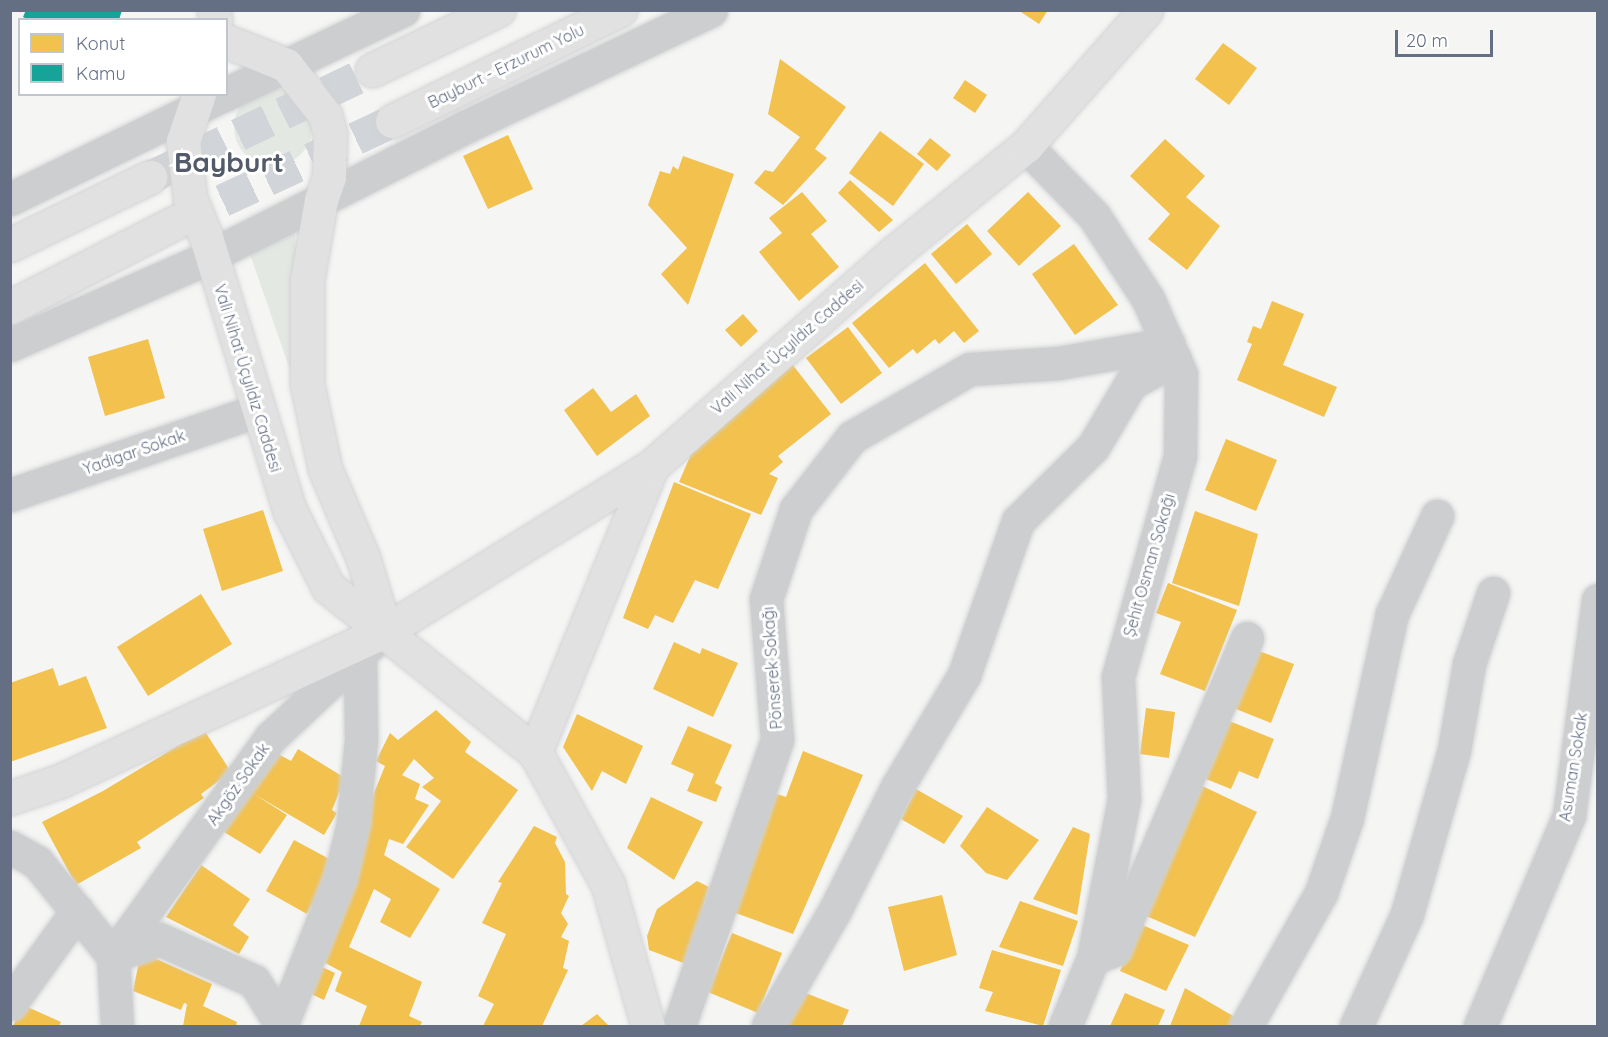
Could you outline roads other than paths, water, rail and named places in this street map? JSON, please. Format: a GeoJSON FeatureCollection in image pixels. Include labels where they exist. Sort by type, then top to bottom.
{"type":"FeatureCollection","features":[{"type":"Feature","properties":{"kind":"main road"},"geometry":{"type":"LineString","coordinates":[[372,70],[498,10]]}},
{"type":"Feature","properties":{"kind":"main road","name":"Bayburt - Erzurum Yolu"},"geometry":{"type":"LineString","coordinates":[[392,121],[620,10]]}},
{"type":"Feature","properties":{"kind":"main road","name":"Vali Nihat Üçyıldız Caddesi"},"geometry":{"type":"LineString","coordinates":[[10,798],[60,781],[385,631],[652,466],[895,252],[1026,146],[1146,10]]}},
{"type":"Feature","properties":{"kind":"main road"},"geometry":{"type":"LineString","coordinates":[[228,42],[286,65],[325,115],[330,134],[330,177],[321,200],[306,297],[307,384],[325,469],[363,558],[385,631],[535,752],[608,885],[648,1026]]}},
{"type":"Feature","properties":{"kind":"main road","name":"Vali Nihat Üçyıldız Caddesi"},"geometry":{"type":"LineString","coordinates":[[196,102],[183,141],[187,177],[290,512],[328,587],[385,631]]}},
{"type":"Feature","properties":{"kind":"main road"},"geometry":{"type":"LineString","coordinates":[[10,245],[150,177]]}},
{"type":"Feature","properties":{"kind":"main road"},"geometry":{"type":"LineString","coordinates":[[10,307],[178,221]]}},
{"type":"Feature","properties":{"kind":"main road"},"geometry":{"type":"LineString","coordinates":[[535,752],[652,466]]}},
{"type":"Feature","properties":{"kind":"street"},"geometry":{"type":"LineString","coordinates":[[228,93],[403,10]]}},
{"type":"Feature","properties":{"kind":"street"},"geometry":{"type":"LineString","coordinates":[[10,345],[210,256],[711,10]]}},
{"type":"Feature","properties":{"kind":"street"},"geometry":{"type":"LineString","coordinates":[[10,199],[196,102],[218,96]]}},
{"type":"Feature","properties":{"kind":"street","name":"Şehit Osman Sokağı"},"geometry":{"type":"LineString","coordinates":[[1026,146],[1094,216],[1148,299],[1181,374],[1180,456],[1118,677],[1124,799],[1093,958],[1065,1026]]}},
{"type":"Feature","properties":{"kind":"street"},"geometry":{"type":"LineString","coordinates":[[768,1026],[835,910],[897,787],[964,675],[1018,521],[1093,447],[1131,383],[1171,352]]}},
{"type":"Feature","properties":{"kind":"street","name":"Pönserek Sokağı"},"geometry":{"type":"LineString","coordinates":[[679,1026],[777,739],[766,599],[796,509],[852,437],[970,369],[1171,352]]}},
{"type":"Feature","properties":{"kind":"street","name":"Yadigar Sokak"},"geometry":{"type":"LineString","coordinates":[[10,495],[258,410]]}},
{"type":"Feature","properties":{"kind":"street"},"geometry":{"type":"LineString","coordinates":[[1246,1026],[1321,893],[1347,818],[1392,614],[1437,516]]}},
{"type":"Feature","properties":{"kind":"street"},"geometry":{"type":"LineString","coordinates":[[1356,1026],[1407,914],[1454,750],[1469,664],[1493,593]]}},
{"type":"Feature","properties":{"kind":"street","name":"Asuman Sokak"},"geometry":{"type":"LineString","coordinates":[[1480,1026],[1569,815],[1598,600]]}},
{"type":"Feature","properties":{"kind":"street","name":"Akgöz Sokak"},"geometry":{"type":"LineString","coordinates":[[113,956],[270,738],[385,631]]}},
{"type":"Feature","properties":{"kind":"street"},"geometry":{"type":"LineString","coordinates":[[1093,958],[1114,950],[1247,638]]}},
{"type":"Feature","properties":{"kind":"street"},"geometry":{"type":"LineString","coordinates":[[281,1026],[340,878],[352,823],[361,740],[360,654]]}},
{"type":"Feature","properties":{"kind":"street"},"geometry":{"type":"LineString","coordinates":[[10,847],[37,862],[113,956],[117,1026]]}},
{"type":"Feature","properties":{"kind":"street"},"geometry":{"type":"LineString","coordinates":[[10,1004],[77,911]]}},
{"type":"Feature","properties":{"kind":"street"},"geometry":{"type":"LineString","coordinates":[[113,956],[159,939],[254,981],[281,1026]]}},
{"type":"Feature","properties":{"kind":"tunnel"},"geometry":{"type":"LineString","coordinates":[[150,177],[372,70]]}},
{"type":"Feature","properties":{"kind":"tunnel"},"geometry":{"type":"LineString","coordinates":[[178,221],[392,121]]}},
{"type":"Feature","properties":{"kind":"district","name":"Bayburt"},"geometry":{"type":"Point","coordinates":[229,162]}}]}
